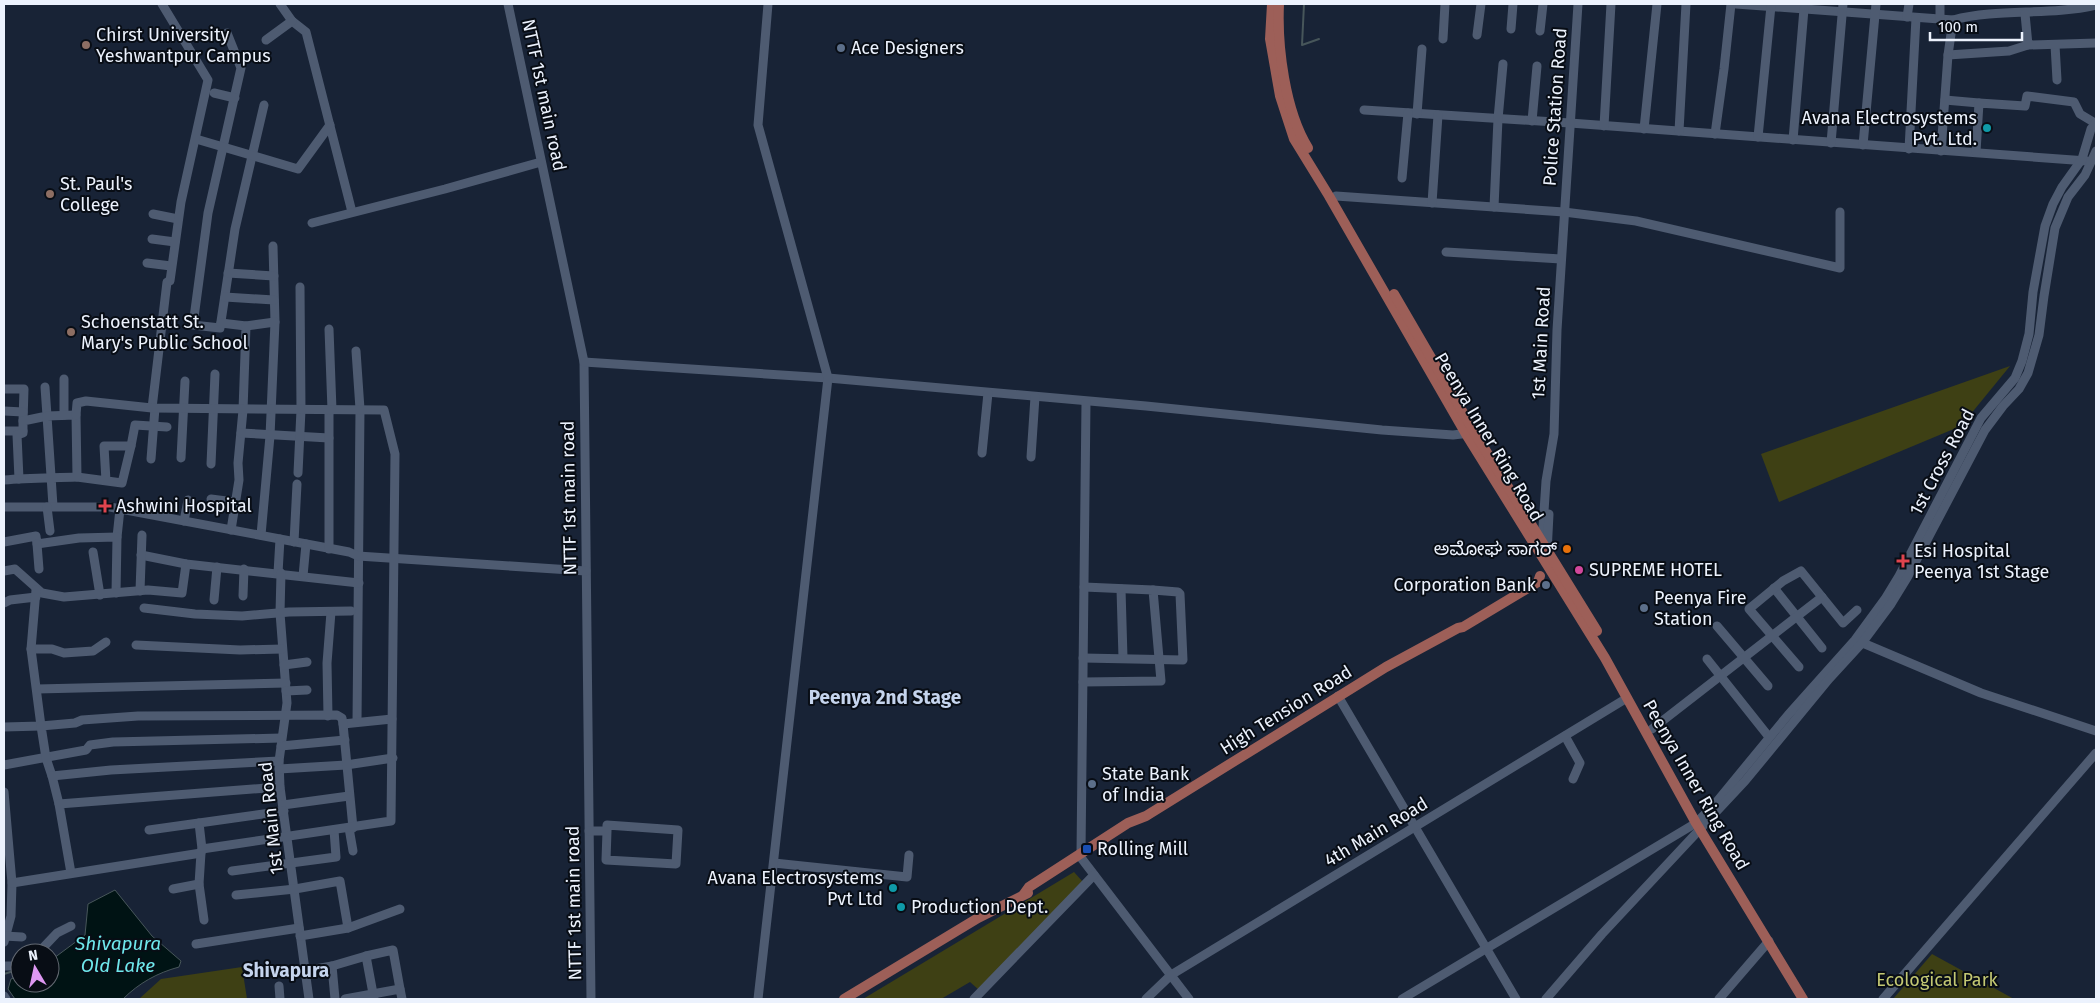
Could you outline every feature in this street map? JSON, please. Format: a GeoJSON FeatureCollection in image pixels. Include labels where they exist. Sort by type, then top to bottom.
{"type":"FeatureCollection","features":[{"type":"Feature","properties":{"kind":"main road","name":"Peenya Inner Ring Road"},"geometry":{"type":"LineString","coordinates":[[1272,4],[1270,39],[1280,96],[1294,139],[1470,433],[1545,554],[1613,657],[1700,824],[1811,999]]}},
{"type":"Feature","properties":{"kind":"main road","name":"Peenya Inner Ring Road"},"geometry":{"type":"LineString","coordinates":[[1279,4],[1278,31],[1289,98],[1302,139],[1464,423]]}},
{"type":"Feature","properties":{"kind":"main road","name":"Peenya Inner Ring Road"},"geometry":{"type":"LineString","coordinates":[[1553,566],[1627,698],[1803,999]]}},
{"type":"Feature","properties":{"kind":"main road","name":"High Tension Road"},"geometry":{"type":"LineString","coordinates":[[844,999],[978,918],[1024,894],[1029,888],[1081,856],[1128,823],[1132,823],[1169,802],[1386,667],[1458,628],[1463,628],[1538,582],[1540,576],[1553,566]]}},
{"type":"Feature","properties":{"kind":"street"},"geometry":{"type":"LineString","coordinates":[[151,460],[154,408],[167,282],[170,281],[178,219],[208,80],[162,4]]}},
{"type":"Feature","properties":{"kind":"street"},"geometry":{"type":"LineString","coordinates":[[280,4],[292,21],[306,32],[352,212]]}},
{"type":"Feature","properties":{"kind":"street","name":"NTTF 1st main road"},"geometry":{"type":"LineString","coordinates":[[508,4],[584,362],[591,999]]}},
{"type":"Feature","properties":{"kind":"street"},"geometry":{"type":"LineString","coordinates":[[758,999],[828,378],[758,125],[768,4]]}},
{"type":"Feature","properties":{"kind":"street"},"geometry":{"type":"LineString","coordinates":[[1443,39],[1445,4]]}},
{"type":"Feature","properties":{"kind":"street"},"geometry":{"type":"LineString","coordinates":[[1477,35],[1481,4]]}},
{"type":"Feature","properties":{"kind":"street"},"geometry":{"type":"LineString","coordinates":[[1511,29],[1513,4]]}},
{"type":"Feature","properties":{"kind":"street"},"geometry":{"type":"LineString","coordinates":[[1540,30],[1543,4]]}},
{"type":"Feature","properties":{"kind":"street","name":"Police Station Road"},"geometry":{"type":"LineString","coordinates":[[1564,212],[1578,4]]}},
{"type":"Feature","properties":{"kind":"street"},"geometry":{"type":"LineString","coordinates":[[1604,126],[1611,4]]}},
{"type":"Feature","properties":{"kind":"street"},"geometry":{"type":"LineString","coordinates":[[1644,129],[1657,4]]}},
{"type":"Feature","properties":{"kind":"street"},"geometry":{"type":"LineString","coordinates":[[1679,131],[1686,4]]}},
{"type":"Feature","properties":{"kind":"street"},"geometry":{"type":"LineString","coordinates":[[1715,134],[1731,4]]}},
{"type":"Feature","properties":{"kind":"street"},"geometry":{"type":"LineString","coordinates":[[1736,4],[1786,6],[1804,9],[1816,7],[1843,8],[1875,14],[1953,20],[1981,15],[2073,11],[2096,5]]}},
{"type":"Feature","properties":{"kind":"street"},"geometry":{"type":"LineString","coordinates":[[1864,145],[1876,4]]}},
{"type":"Feature","properties":{"kind":"street"},"geometry":{"type":"LineString","coordinates":[[1909,4],[1912,17],[1909,149]]}},
{"type":"Feature","properties":{"kind":"street"},"geometry":{"type":"LineString","coordinates":[[1940,4],[1940,19]]}},
{"type":"Feature","properties":{"kind":"street"},"geometry":{"type":"LineString","coordinates":[[1758,137],[1771,6]]}},
{"type":"Feature","properties":{"kind":"street"},"geometry":{"type":"LineString","coordinates":[[1831,143],[1843,8]]}},
{"type":"Feature","properties":{"kind":"street"},"geometry":{"type":"LineString","coordinates":[[1793,140],[1804,9]]}},
{"type":"Feature","properties":{"kind":"street"},"geometry":{"type":"LineString","coordinates":[[2025,14],[2028,45]]}},
{"type":"Feature","properties":{"kind":"street"},"geometry":{"type":"LineString","coordinates":[[1941,151],[1948,55],[1953,20]]}},
{"type":"Feature","properties":{"kind":"street"},"geometry":{"type":"LineString","coordinates":[[266,40],[292,21]]}},
{"type":"Feature","properties":{"kind":"street"},"geometry":{"type":"LineString","coordinates":[[227,33],[241,68],[208,213],[193,325],[220,328],[235,228],[264,105]]}},
{"type":"Feature","properties":{"kind":"street"},"geometry":{"type":"LineString","coordinates":[[2054,44],[2057,80]]}},
{"type":"Feature","properties":{"kind":"street"},"geometry":{"type":"LineString","coordinates":[[1948,55],[2009,51],[2028,45],[2096,44]]}},
{"type":"Feature","properties":{"kind":"street"},"geometry":{"type":"LineString","coordinates":[[1402,178],[1422,49]]}},
{"type":"Feature","properties":{"kind":"street"},"geometry":{"type":"LineString","coordinates":[[1494,207],[1498,119],[1503,64]]}},
{"type":"Feature","properties":{"kind":"street"},"geometry":{"type":"LineString","coordinates":[[1532,121],[1537,66]]}},
{"type":"Feature","properties":{"kind":"street"},"geometry":{"type":"LineString","coordinates":[[214,93],[235,98]]}},
{"type":"Feature","properties":{"kind":"street"},"geometry":{"type":"LineString","coordinates":[[1945,100],[2025,106],[2027,96],[2074,102],[2080,114],[2096,123]]}},
{"type":"Feature","properties":{"kind":"street"},"geometry":{"type":"LineString","coordinates":[[1976,152],[1979,103]]}},
{"type":"Feature","properties":{"kind":"street"},"geometry":{"type":"LineString","coordinates":[[1364,110],[1570,123],[1909,149],[2082,159],[2092,163]]}},
{"type":"Feature","properties":{"kind":"street"},"geometry":{"type":"LineString","coordinates":[[1432,203],[1438,115]]}},
{"type":"Feature","properties":{"kind":"street","name":"1st Cross Road"},"geometry":{"type":"LineString","coordinates":[[1700,824],[1770,738],[1858,642],[1900,576],[1981,418],[2015,378],[2022,361],[2029,334],[2033,292],[2045,226],[2062,187],[2082,159],[2091,129],[2096,123]]}},
{"type":"Feature","properties":{"kind":"street"},"geometry":{"type":"LineString","coordinates":[[196,139],[298,169],[330,125]]}},
{"type":"Feature","properties":{"kind":"street"},"geometry":{"type":"LineString","coordinates":[[1546,999],[1700,824],[1781,739],[1907,578],[1985,430],[2019,389],[2028,373],[2039,335],[2055,228],[2068,197],[2092,163],[2096,151]]}},
{"type":"Feature","properties":{"kind":"street"},"geometry":{"type":"LineString","coordinates":[[312,223],[446,189],[541,162]]}},
{"type":"Feature","properties":{"kind":"street"},"geometry":{"type":"LineString","coordinates":[[1336,196],[1564,212],[1636,221],[1840,268],[1840,212]]}},
{"type":"Feature","properties":{"kind":"street","name":"1st Main Road"},"geometry":{"type":"LineString","coordinates":[[1539,544],[1546,481],[1554,434],[1557,330],[1564,212]]}},
{"type":"Feature","properties":{"kind":"street"},"geometry":{"type":"LineString","coordinates":[[153,214],[178,219]]}},
{"type":"Feature","properties":{"kind":"street"},"geometry":{"type":"LineString","coordinates":[[152,239],[175,242]]}},
{"type":"Feature","properties":{"kind":"street"},"geometry":{"type":"LineString","coordinates":[[261,535],[270,436],[275,322],[273,246]]}},
{"type":"Feature","properties":{"kind":"street"},"geometry":{"type":"LineString","coordinates":[[1446,252],[1561,259]]}},
{"type":"Feature","properties":{"kind":"street"},"geometry":{"type":"LineString","coordinates":[[147,264],[171,266]]}},
{"type":"Feature","properties":{"kind":"street"},"geometry":{"type":"LineString","coordinates":[[228,273],[274,276]]}},
{"type":"Feature","properties":{"kind":"street"},"geometry":{"type":"LineString","coordinates":[[298,473],[302,410],[300,287]]}},
{"type":"Feature","properties":{"kind":"street"},"geometry":{"type":"LineString","coordinates":[[225,297],[274,300]]}},
{"type":"Feature","properties":{"kind":"street"},"geometry":{"type":"LineString","coordinates":[[221,323],[246,326],[275,322]]}},
{"type":"Feature","properties":{"kind":"street"},"geometry":{"type":"LineString","coordinates":[[231,530],[239,480],[238,464],[246,326]]}},
{"type":"Feature","properties":{"kind":"street"},"geometry":{"type":"LineString","coordinates":[[329,329],[329,549]]}},
{"type":"Feature","properties":{"kind":"street"},"geometry":{"type":"LineString","coordinates":[[356,351],[360,409],[357,722]]}},
{"type":"Feature","properties":{"kind":"street"},"geometry":{"type":"LineString","coordinates":[[584,362],[828,378],[1086,402],[1156,406],[1382,430],[1452,435],[1470,433]]}},
{"type":"Feature","properties":{"kind":"street"},"geometry":{"type":"LineString","coordinates":[[211,464],[215,374]]}},
{"type":"Feature","properties":{"kind":"street"},"geometry":{"type":"LineString","coordinates":[[64,379],[64,415]]}},
{"type":"Feature","properties":{"kind":"street"},"geometry":{"type":"LineString","coordinates":[[181,458],[185,381]]}},
{"type":"Feature","properties":{"kind":"street"},"geometry":{"type":"LineString","coordinates":[[45,387],[52,478],[50,530]]}},
{"type":"Feature","properties":{"kind":"street"},"geometry":{"type":"LineString","coordinates":[[4,389],[24,389],[23,431]]}},
{"type":"Feature","properties":{"kind":"street"},"geometry":{"type":"LineString","coordinates":[[982,453],[988,393]]}},
{"type":"Feature","properties":{"kind":"street"},"geometry":{"type":"LineString","coordinates":[[1032,457],[1035,397]]}},
{"type":"Feature","properties":{"kind":"street"},"geometry":{"type":"LineString","coordinates":[[12,883],[288,835],[351,828],[391,821],[393,758],[392,558],[395,454],[384,410],[154,408],[86,401],[78,403],[76,415],[77,477]]}},
{"type":"Feature","properties":{"kind":"street"},"geometry":{"type":"LineString","coordinates":[[1086,402],[1081,856],[1189,999]]}},
{"type":"Feature","properties":{"kind":"street"},"geometry":{"type":"LineString","coordinates":[[4,411],[23,416],[76,415]]}},
{"type":"Feature","properties":{"kind":"street"},"geometry":{"type":"LineString","coordinates":[[4,480],[77,477],[122,483],[133,426],[167,427]]}},
{"type":"Feature","properties":{"kind":"street"},"geometry":{"type":"LineString","coordinates":[[4,431],[23,431]]}},
{"type":"Feature","properties":{"kind":"street"},"geometry":{"type":"LineString","coordinates":[[19,479],[17,435],[23,431]]}},
{"type":"Feature","properties":{"kind":"street"},"geometry":{"type":"LineString","coordinates":[[241,433],[329,438]]}},
{"type":"Feature","properties":{"kind":"street"},"geometry":{"type":"LineString","coordinates":[[106,481],[104,446],[130,446]]}},
{"type":"Feature","properties":{"kind":"street","name":"1st Main Road"},"geometry":{"type":"LineString","coordinates":[[1545,554],[1551,482],[1548,475]]}},
{"type":"Feature","properties":{"kind":"street"},"geometry":{"type":"LineString","coordinates":[[294,542],[297,484]]}},
{"type":"Feature","properties":{"kind":"street"},"geometry":{"type":"LineString","coordinates":[[184,521],[188,500]]}},
{"type":"Feature","properties":{"kind":"street"},"geometry":{"type":"LineString","coordinates":[[211,500],[234,502]]}},
{"type":"Feature","properties":{"kind":"street"},"geometry":{"type":"LineString","coordinates":[[4,507],[110,507],[349,552],[358,556],[586,570]]}},
{"type":"Feature","properties":{"kind":"street"},"geometry":{"type":"LineString","coordinates":[[116,593],[117,537],[120,509]]}},
{"type":"Feature","properties":{"kind":"street"},"geometry":{"type":"LineString","coordinates":[[140,590],[142,535]]}},
{"type":"Feature","properties":{"kind":"street"},"geometry":{"type":"LineString","coordinates":[[4,542],[36,536],[39,569]]}},
{"type":"Feature","properties":{"kind":"street"},"geometry":{"type":"LineString","coordinates":[[37,544],[79,538],[117,537]]}},
{"type":"Feature","properties":{"kind":"street","name":"1st Main Road"},"geometry":{"type":"LineString","coordinates":[[280,539],[280,613],[286,687],[279,765],[280,787],[309,999]]}},
{"type":"Feature","properties":{"kind":"street"},"geometry":{"type":"LineString","coordinates":[[303,576],[306,544]]}},
{"type":"Feature","properties":{"kind":"street"},"geometry":{"type":"LineString","coordinates":[[93,552],[100,595]]}},
{"type":"Feature","properties":{"kind":"street"},"geometry":{"type":"LineString","coordinates":[[141,555],[186,564],[359,583]]}},
{"type":"Feature","properties":{"kind":"street"},"geometry":{"type":"LineString","coordinates":[[4,603],[42,593],[64,597],[140,590],[182,593],[186,564]]}},
{"type":"Feature","properties":{"kind":"street"},"geometry":{"type":"LineString","coordinates":[[214,600],[217,567]]}},
{"type":"Feature","properties":{"kind":"street"},"geometry":{"type":"LineString","coordinates":[[4,571],[15,570],[36,594],[31,649],[46,758],[59,804],[72,873]]}},
{"type":"Feature","properties":{"kind":"street"},"geometry":{"type":"LineString","coordinates":[[243,596],[244,570]]}},
{"type":"Feature","properties":{"kind":"street"},"geometry":{"type":"LineString","coordinates":[[1798,667],[1749,609],[1774,588],[1801,571],[1843,623],[1857,610]]}},
{"type":"Feature","properties":{"kind":"street"},"geometry":{"type":"LineString","coordinates":[[1083,658],[1183,660],[1180,597],[1178,592],[1084,587]]}},
{"type":"Feature","properties":{"kind":"street"},"geometry":{"type":"LineString","coordinates":[[1774,588],[1798,615],[1822,648]]}},
{"type":"Feature","properties":{"kind":"street"},"geometry":{"type":"LineString","coordinates":[[1121,589],[1123,658]]}},
{"type":"Feature","properties":{"kind":"street"},"geometry":{"type":"LineString","coordinates":[[1083,682],[1161,681],[1153,590]]}},
{"type":"Feature","properties":{"kind":"street"},"geometry":{"type":"LineString","coordinates":[[1652,729],[1822,597]]}},
{"type":"Feature","properties":{"kind":"street"},"geometry":{"type":"LineString","coordinates":[[144,608],[195,614],[242,616],[351,611]]}},
{"type":"Feature","properties":{"kind":"street"},"geometry":{"type":"LineString","coordinates":[[328,716],[327,663],[332,612]]}},
{"type":"Feature","properties":{"kind":"street"},"geometry":{"type":"LineString","coordinates":[[1717,626],[1768,686]]}},
{"type":"Feature","properties":{"kind":"street"},"geometry":{"type":"LineString","coordinates":[[31,649],[52,649],[64,653],[93,651],[106,642]]}},
{"type":"Feature","properties":{"kind":"street"},"geometry":{"type":"LineString","coordinates":[[1858,642],[1981,693],[2096,731]]}},
{"type":"Feature","properties":{"kind":"street"},"geometry":{"type":"LineString","coordinates":[[136,645],[240,650],[282,649]]}},
{"type":"Feature","properties":{"kind":"street"},"geometry":{"type":"LineString","coordinates":[[1707,659],[1770,738]]}},
{"type":"Feature","properties":{"kind":"street"},"geometry":{"type":"LineString","coordinates":[[284,665],[307,662]]}},
{"type":"Feature","properties":{"kind":"street"},"geometry":{"type":"LineString","coordinates":[[37,689],[286,687],[307,690]]}},
{"type":"Feature","properties":{"kind":"street"},"geometry":{"type":"LineString","coordinates":[[1338,696],[1516,999]]}},
{"type":"Feature","properties":{"kind":"street","name":"4th Main Road"},"geometry":{"type":"LineString","coordinates":[[1146,999],[1171,975],[1627,698]]}},
{"type":"Feature","properties":{"kind":"street"},"geometry":{"type":"LineString","coordinates":[[4,727],[41,726],[75,723],[82,720],[138,716],[285,714],[292,716],[339,716],[343,724],[345,740],[353,851]]}},
{"type":"Feature","properties":{"kind":"street"},"geometry":{"type":"LineString","coordinates":[[343,724],[392,719]]}},
{"type":"Feature","properties":{"kind":"street"},"geometry":{"type":"LineString","coordinates":[[1565,736],[1580,763],[1573,779]]}},
{"type":"Feature","properties":{"kind":"street"},"geometry":{"type":"LineString","coordinates":[[4,765],[86,750],[90,745],[113,742],[345,740]]}},
{"type":"Feature","properties":{"kind":"street"},"geometry":{"type":"LineString","coordinates":[[1883,999],[2096,753]]}},
{"type":"Feature","properties":{"kind":"street"},"geometry":{"type":"LineString","coordinates":[[52,776],[112,770],[346,765],[393,758]]}},
{"type":"Feature","properties":{"kind":"street"},"geometry":{"type":"LineString","coordinates":[[59,804],[280,787]]}},
{"type":"Feature","properties":{"kind":"street"},"geometry":{"type":"LineString","coordinates":[[4,792],[7,857],[12,883],[8,892],[11,916],[4,936],[4,942]]}},
{"type":"Feature","properties":{"kind":"street"},"geometry":{"type":"LineString","coordinates":[[149,830],[349,796]]}},
{"type":"Feature","properties":{"kind":"street"},"geometry":{"type":"LineString","coordinates":[[198,823],[202,851],[199,884],[204,920]]}},
{"type":"Feature","properties":{"kind":"street"},"geometry":{"type":"LineString","coordinates":[[1402,999],[1700,824]]}},
{"type":"Feature","properties":{"kind":"street"},"geometry":{"type":"LineString","coordinates":[[607,825],[678,830],[676,864],[606,860],[607,831],[607,825]]}},
{"type":"Feature","properties":{"kind":"street"},"geometry":{"type":"LineString","coordinates":[[232,871],[336,856],[334,830]]}},
{"type":"Feature","properties":{"kind":"street"},"geometry":{"type":"LineString","coordinates":[[589,831],[607,831]]}},
{"type":"Feature","properties":{"kind":"street"},"geometry":{"type":"LineString","coordinates":[[774,863],[906,877],[909,855]]}},
{"type":"Feature","properties":{"kind":"street"},"geometry":{"type":"LineString","coordinates":[[974,999],[1094,875]]}},
{"type":"Feature","properties":{"kind":"street"},"geometry":{"type":"LineString","coordinates":[[236,895],[295,889],[340,881],[348,928]]}},
{"type":"Feature","properties":{"kind":"street"},"geometry":{"type":"LineString","coordinates":[[173,889],[199,884]]}},
{"type":"Feature","properties":{"kind":"street"},"geometry":{"type":"LineString","coordinates":[[196,944],[348,928],[400,909]]}},
{"type":"Feature","properties":{"kind":"street"},"geometry":{"type":"LineString","coordinates":[[48,943],[57,933],[71,926]]}},
{"type":"Feature","properties":{"kind":"street"},"geometry":{"type":"LineString","coordinates":[[4,936],[22,937]]}},
{"type":"Feature","properties":{"kind":"street"},"geometry":{"type":"LineString","coordinates":[[1719,999],[1769,941]]}},
{"type":"Feature","properties":{"kind":"street"},"geometry":{"type":"LineString","coordinates":[[304,970],[332,966],[393,950],[402,999]]}},
{"type":"Feature","properties":{"kind":"street"},"geometry":{"type":"LineString","coordinates":[[366,956],[374,996]]}},
{"type":"Feature","properties":{"kind":"street"},"geometry":{"type":"LineString","coordinates":[[332,966],[338,976],[335,999]]}},
{"type":"Feature","properties":{"kind":"street"},"geometry":{"type":"LineString","coordinates":[[278,986],[280,999]]}},
{"type":"Feature","properties":{"kind":"street"},"geometry":{"type":"LineString","coordinates":[[345,999],[374,996],[400,989]]}},
{"type":"Feature","properties":{"kind":"green space"},"geometry":{"type":"Polygon","coordinates":[[[2010,366],[1961,426],[1779,502],[1761,454],[2010,366]]]}},
{"type":"Feature","properties":{"kind":"green space"},"geometry":{"type":"Polygon","coordinates":[[[1074,872],[1083,882],[979,990],[970,982],[941,999],[863,999],[1074,872]]]}},
{"type":"Feature","properties":{"kind":"green space","name":"Ecological Park"},"geometry":{"type":"Polygon","coordinates":[[[1932,954],[2014,999],[1893,999],[1932,954]]]}},
{"type":"Feature","properties":{"kind":"green space"},"geometry":{"type":"Polygon","coordinates":[[[242,967],[247,999],[139,999],[161,979],[242,967]]]}},
{"type":"Feature","properties":{"kind":"water","name":"Shivapura Old Lake"},"geometry":{"type":"Polygon","coordinates":[[[115,890],[152,936],[181,961],[179,967],[149,979],[123,999],[15,999],[11,993],[60,993],[60,954],[85,935],[88,904],[115,890]]]}},
{"type":"Feature","properties":{"kind":"waterway"},"geometry":{"type":"LineString","coordinates":[[1304,4],[1302,45],[1319,39]]}},
{"type":"Feature","properties":{"kind":"waterway"},"geometry":{"type":"LineString","coordinates":[[4,974],[10,972]]}},
{"type":"Feature","properties":{"kind":"place","name":"Chirst University Yeshwantpur Campus"},"geometry":{"type":"Point","coordinates":[86,45]}},
{"type":"Feature","properties":{"kind":"place","name":"Ace Designers"},"geometry":{"type":"Point","coordinates":[841,48]}},
{"type":"Feature","properties":{"kind":"place","name":"Avana Electrosystems Pvt. Ltd."},"geometry":{"type":"Point","coordinates":[1987,128]}},
{"type":"Feature","properties":{"kind":"place","name":"St. Paul's College"},"geometry":{"type":"Point","coordinates":[50,194]}},
{"type":"Feature","properties":{"kind":"place","name":"Schoenstatt St. Mary's Public School"},"geometry":{"type":"Point","coordinates":[71,332]}},
{"type":"Feature","properties":{"kind":"place","name":"Ashwini Hospital"},"geometry":{"type":"Point","coordinates":[105,506]}},
{"type":"Feature","properties":{"kind":"place","name":"ಅಮೋಘ ಸಾಗರ್"},"geometry":{"type":"Point","coordinates":[1567,549]}},
{"type":"Feature","properties":{"kind":"place","name":"Esi Hospital Peenya 1st Stage"},"geometry":{"type":"Point","coordinates":[1903,561]}},
{"type":"Feature","properties":{"kind":"place","name":"SUPREME HOTEL"},"geometry":{"type":"Point","coordinates":[1579,570]}},
{"type":"Feature","properties":{"kind":"place","name":"Corporation Bank"},"geometry":{"type":"Point","coordinates":[1546,585]}},
{"type":"Feature","properties":{"kind":"place","name":"Peenya Fire Station"},"geometry":{"type":"Point","coordinates":[1644,608]}},
{"type":"Feature","properties":{"kind":"place","name":"State Bank of India"},"geometry":{"type":"Point","coordinates":[1092,784]}},
{"type":"Feature","properties":{"kind":"place","name":"Rolling Mill"},"geometry":{"type":"Point","coordinates":[1087,849]}},
{"type":"Feature","properties":{"kind":"place","name":"Avana Electrosystems Pvt Ltd"},"geometry":{"type":"Point","coordinates":[893,888]}},
{"type":"Feature","properties":{"kind":"place","name":"Production Dept."},"geometry":{"type":"Point","coordinates":[901,907]}},
{"type":"Feature","properties":{"kind":"district","name":"Peenya 2nd Stage"},"geometry":{"type":"Point","coordinates":[885,697]}},
{"type":"Feature","properties":{"kind":"district","name":"Shivapura"},"geometry":{"type":"Point","coordinates":[286,970]}}]}
